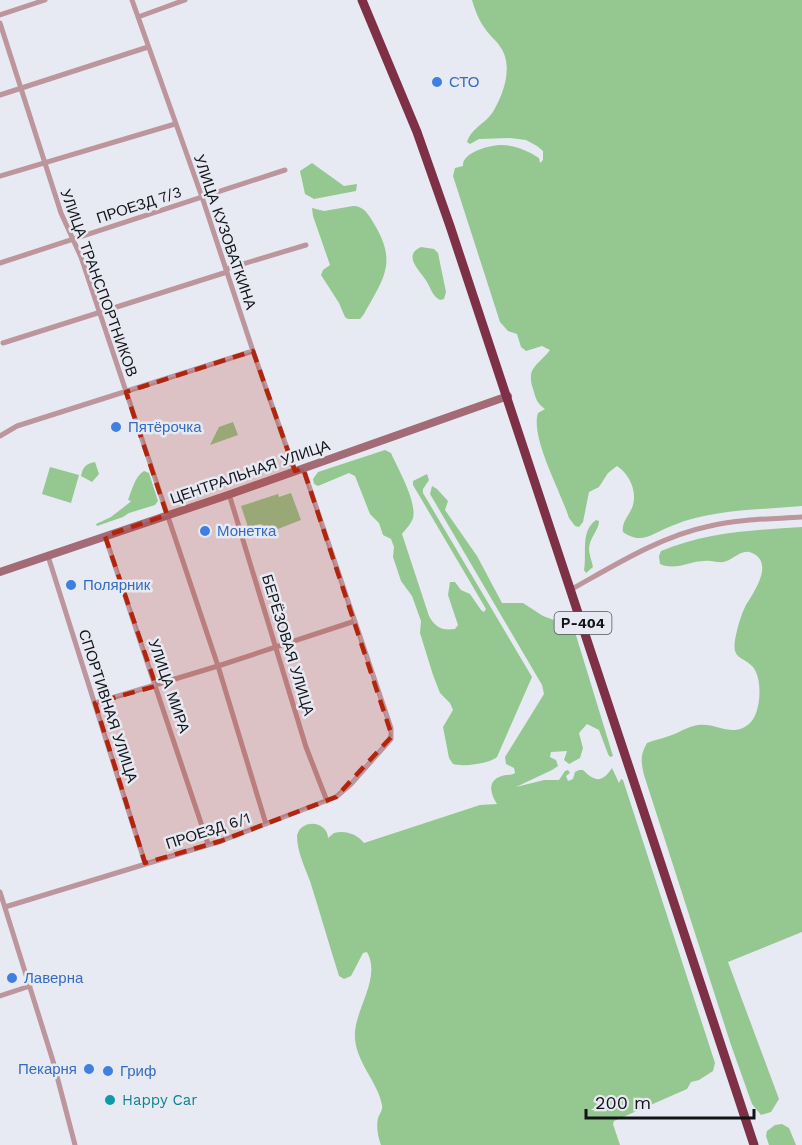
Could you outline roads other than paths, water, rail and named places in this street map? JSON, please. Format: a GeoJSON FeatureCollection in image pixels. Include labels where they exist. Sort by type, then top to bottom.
{"type":"FeatureCollection","features":[{"type":"Feature","properties":{"kind":"highway","name":"Р-404"},"geometry":{"type":"LineString","coordinates":[[363,0],[417,132],[508,396],[754,1145]]}},
{"type":"Feature","properties":{"kind":"street"},"geometry":{"type":"LineString","coordinates":[[0,15],[45,0]]}},
{"type":"Feature","properties":{"kind":"street","name":"УЛИЦА КУЗОВАТКИНА"},"geometry":{"type":"LineString","coordinates":[[132,0],[202,197],[253,351],[355,621],[392,728],[392,736]]}},
{"type":"Feature","properties":{"kind":"street"},"geometry":{"type":"LineString","coordinates":[[138,17],[185,0]]}},
{"type":"Feature","properties":{"kind":"street","name":"УЛИЦА ТРАНСПОРТНИКОВ"},"geometry":{"type":"LineString","coordinates":[[0,23],[61,213],[100,311],[218,666],[266,824]]}},
{"type":"Feature","properties":{"kind":"street"},"geometry":{"type":"LineString","coordinates":[[0,95],[148,47]]}},
{"type":"Feature","properties":{"kind":"street"},"geometry":{"type":"LineString","coordinates":[[0,176],[175,124]]}},
{"type":"Feature","properties":{"kind":"street","name":"ПРОЕЗД 7/3"},"geometry":{"type":"LineString","coordinates":[[0,263],[285,170]]}},
{"type":"Feature","properties":{"kind":"street"},"geometry":{"type":"LineString","coordinates":[[3,343],[306,245]]}},
{"type":"Feature","properties":{"kind":"street"},"geometry":{"type":"LineString","coordinates":[[0,436],[17,426],[253,351]]}},
{"type":"Feature","properties":{"kind":"street","name":"ЦЕНТРАЛЬНАЯ УЛИЦА"},"geometry":{"type":"LineString","coordinates":[[0,572],[508,396]]}},
{"type":"Feature","properties":{"kind":"street","name":"БЕРЁЗОВАЯ УЛИЦА"},"geometry":{"type":"LineString","coordinates":[[229,494],[306,747],[327,801]]}},
{"type":"Feature","properties":{"kind":"street"},"geometry":{"type":"LineString","coordinates":[[572,590],[641,552],[686,532],[739,521],[802,517]]}},
{"type":"Feature","properties":{"kind":"street","name":"УЛИЦА МИРА"},"geometry":{"type":"LineString","coordinates":[[105,536],[208,844]]}},
{"type":"Feature","properties":{"kind":"street","name":"СПОРТИВНАЯ УЛИЦА"},"geometry":{"type":"LineString","coordinates":[[48,556],[145,863]]}},
{"type":"Feature","properties":{"kind":"street"},"geometry":{"type":"LineString","coordinates":[[94,703],[156,686],[355,621]]}},
{"type":"Feature","properties":{"kind":"street","name":"ПРОЕЗД 6/1"},"geometry":{"type":"LineString","coordinates":[[5,907],[208,844],[327,801],[346,789],[392,736]]}},
{"type":"Feature","properties":{"kind":"street"},"geometry":{"type":"LineString","coordinates":[[0,891],[53,1061],[75,1145]]}},
{"type":"Feature","properties":{"kind":"street"},"geometry":{"type":"LineString","coordinates":[[0,996],[30,986]]}},
{"type":"Feature","properties":{"kind":"place","name":"СТО"},"geometry":{"type":"Point","coordinates":[437,82]}},
{"type":"Feature","properties":{"kind":"place","name":"Пятёрочка"},"geometry":{"type":"Point","coordinates":[116,427]}},
{"type":"Feature","properties":{"kind":"place","name":"Монетка"},"geometry":{"type":"Point","coordinates":[205,531]}},
{"type":"Feature","properties":{"kind":"place","name":"Полярник"},"geometry":{"type":"Point","coordinates":[71,585]}},
{"type":"Feature","properties":{"kind":"place","name":"Лаверна"},"geometry":{"type":"Point","coordinates":[12,978]}},
{"type":"Feature","properties":{"kind":"place","name":"Пекарня"},"geometry":{"type":"Point","coordinates":[89,1069]}},
{"type":"Feature","properties":{"kind":"place","name":"Гриф"},"geometry":{"type":"Point","coordinates":[108,1071]}},
{"type":"Feature","properties":{"kind":"place","name":"Happy Car"},"geometry":{"type":"Point","coordinates":[110,1100]}}]}
